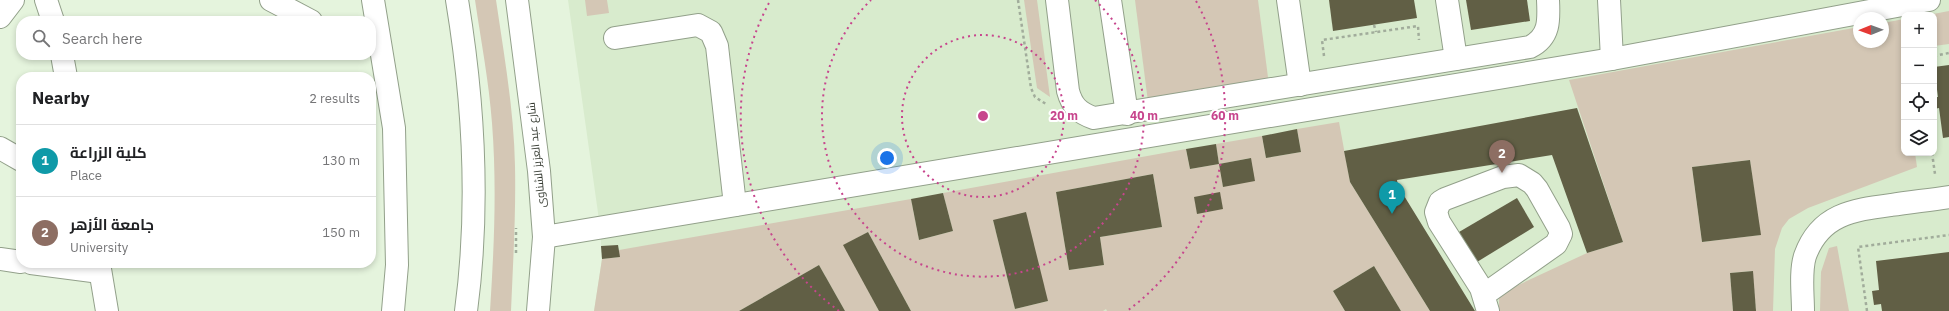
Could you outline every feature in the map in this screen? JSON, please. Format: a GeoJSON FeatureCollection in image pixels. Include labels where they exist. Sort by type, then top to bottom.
{"type":"FeatureCollection","features":[{"type":"Feature","properties":{"kind":"street"},"geometry":{"type":"LineString","coordinates":[[0,17],[13,0]]}},
{"type":"Feature","properties":{"kind":"street"},"geometry":{"type":"LineString","coordinates":[[46,0],[51,16]]}},
{"type":"Feature","properties":{"kind":"street"},"geometry":{"type":"LineString","coordinates":[[271,0],[301,16]]}},
{"type":"Feature","properties":{"kind":"street"},"geometry":{"type":"LineString","coordinates":[[373,0],[374,16]]}},
{"type":"Feature","properties":{"kind":"street"},"geometry":{"type":"LineString","coordinates":[[457,0],[466,58],[473,156],[475,216],[472,270],[466,311]]}},
{"type":"Feature","properties":{"kind":"street","name":"شارع عبد العزيز الشناوى"},"geometry":{"type":"LineString","coordinates":[[518,0],[539,172],[544,237],[538,311]]}},
{"type":"Feature","properties":{"kind":"street"},"geometry":{"type":"LineString","coordinates":[[1056,0],[1068,91],[1071,101],[1076,109],[1085,115],[1094,118],[1127,114],[1530,47],[1544,36],[1548,26],[1548,0]]}},
{"type":"Feature","properties":{"kind":"street"},"geometry":{"type":"LineString","coordinates":[[1110,0],[1127,114]]}},
{"type":"Feature","properties":{"kind":"street"},"geometry":{"type":"LineString","coordinates":[[1288,0],[1300,85]]}},
{"type":"Feature","properties":{"kind":"street"},"geometry":{"type":"LineString","coordinates":[[1447,0],[1456,59]]}},
{"type":"Feature","properties":{"kind":"street"},"geometry":{"type":"LineString","coordinates":[[1609,0],[1612,59]]}},
{"type":"Feature","properties":{"kind":"street"},"geometry":{"type":"LineString","coordinates":[[544,237],[1612,59],[1929,0]]}},
{"type":"Feature","properties":{"kind":"street"},"geometry":{"type":"LineString","coordinates":[[615,38],[698,25],[711,32],[717,46],[735,205]]}},
{"type":"Feature","properties":{"kind":"street"},"geometry":{"type":"LineString","coordinates":[[376,41],[377,55],[394,128],[397,265],[393,311]]}},
{"type":"Feature","properties":{"kind":"street"},"geometry":{"type":"LineString","coordinates":[[63,60],[65,72]]}},
{"type":"Feature","properties":{"kind":"street"},"geometry":{"type":"LineString","coordinates":[[0,148],[16,157]]}},
{"type":"Feature","properties":{"kind":"street"},"geometry":{"type":"LineString","coordinates":[[1519,175],[1532,183],[1537,189],[1560,228],[1560,240],[1486,303],[1439,222],[1436,212],[1440,202],[1445,199],[1503,177],[1519,175]]}},
{"type":"Feature","properties":{"kind":"street"},"geometry":{"type":"LineString","coordinates":[[1803,311],[1805,257],[1812,240],[1824,226],[1840,215],[1858,209],[1949,197]]}},
{"type":"Feature","properties":{"kind":"street"},"geometry":{"type":"LineString","coordinates":[[0,259],[16,261]]}},
{"type":"Feature","properties":{"kind":"street"},"geometry":{"type":"LineString","coordinates":[[100,268],[107,311]]}},
{"type":"Feature","properties":{"kind":"path"},"geometry":{"type":"LineString","coordinates":[[1018,0],[1031,88],[1035,97],[1051,106],[1076,109]]}},
{"type":"Feature","properties":{"kind":"path"},"geometry":{"type":"LineString","coordinates":[[1374,25],[1376,32]]}},
{"type":"Feature","properties":{"kind":"path"},"geometry":{"type":"LineString","coordinates":[[1327,80],[1322,40],[1418,26],[1423,64]]}},
{"type":"Feature","properties":{"kind":"path"},"geometry":{"type":"LineString","coordinates":[[1937,56],[1949,54]]}},
{"type":"Feature","properties":{"kind":"path"},"geometry":{"type":"LineString","coordinates":[[1867,311],[1858,247],[1949,235]]}},
{"type":"Feature","properties":{"kind":"shaded area"},"geometry":{"type":"Polygon","coordinates":[[[475,0],[496,0],[511,103],[515,184],[511,311],[490,311],[493,264],[494,147],[489,92],[475,0]]]}},
{"type":"Feature","properties":{"kind":"shaded area"},"geometry":{"type":"Polygon","coordinates":[[[568,0],[1949,0],[1949,311],[594,311],[602,259],[600,227],[568,0]]]}},
{"type":"Feature","properties":{"kind":"shaded area"},"geometry":{"type":"Polygon","coordinates":[[[585,0],[607,0],[609,13],[587,16],[585,0]]]}},
{"type":"Feature","properties":{"kind":"shaded area"},"geometry":{"type":"Polygon","coordinates":[[[1024,0],[1037,0],[1050,97],[1037,88],[1024,0]]]}},
{"type":"Feature","properties":{"kind":"shaded area"},"geometry":{"type":"Polygon","coordinates":[[[1135,0],[1258,0],[1269,85],[1148,102],[1135,0]]]}},
{"type":"Feature","properties":{"kind":"shaded area"},"geometry":{"type":"Polygon","coordinates":[[[1949,11],[1949,44],[1937,46],[1937,13],[1949,11]]]}},
{"type":"Feature","properties":{"kind":"shaded area"},"geometry":{"type":"Polygon","coordinates":[[[1901,20],[1901,156],[1915,156],[1917,167],[1808,208],[1789,219],[1782,228],[1775,249],[1773,311],[1756,311],[1752,271],[1730,273],[1733,311],[1499,311],[1499,294],[1587,253],[1623,242],[1569,80],[1853,28],[1853,48],[1889,48],[1889,22],[1901,20]],[[1750,160],[1692,167],[1702,242],[1760,235],[1750,160]]]}},
{"type":"Feature","properties":{"kind":"shaded area"},"geometry":{"type":"Polygon","coordinates":[[[1339,122],[1350,182],[1430,311],[1401,311],[1374,266],[1333,291],[1345,311],[1107,311],[1106,309],[1103,311],[911,311],[868,232],[844,245],[879,311],[845,311],[819,265],[739,311],[594,311],[602,259],[619,257],[619,250],[911,199],[919,240],[953,231],[943,193],[1186,149],[1190,169],[1219,164],[1216,144],[1262,136],[1266,158],[1301,152],[1297,129],[1339,122]],[[1250,158],[1220,164],[1223,187],[1250,158]],[[1153,174],[1056,192],[1069,270],[1104,265],[1100,237],[1162,227],[1153,174]],[[993,220],[1015,309],[1048,301],[993,220]]]}},
{"type":"Feature","properties":{"kind":"shaded area"},"geometry":{"type":"Polygon","coordinates":[[[1837,246],[1849,311],[1820,311],[1821,272],[1829,248],[1837,246]]]}},
{"type":"Feature","properties":{"kind":"building"},"geometry":{"type":"Polygon","coordinates":[[[1329,0],[1414,0],[1417,18],[1333,31],[1329,0]]]}},
{"type":"Feature","properties":{"kind":"building"},"geometry":{"type":"Polygon","coordinates":[[[1466,0],[1527,0],[1530,21],[1471,30],[1466,0]]]}},
{"type":"Feature","properties":{"kind":"building"},"geometry":{"type":"Polygon","coordinates":[[[1949,65],[1949,137],[1943,138],[1939,108],[1937,108],[1937,67],[1949,65]]]}},
{"type":"Feature","properties":{"kind":"building"},"geometry":{"type":"Polygon","coordinates":[[[1577,108],[1623,242],[1587,253],[1552,155],[1397,180],[1398,186],[1475,311],[1430,311],[1350,182],[1344,151],[1577,108]]]}},
{"type":"Feature","properties":{"kind":"building"},"geometry":{"type":"Polygon","coordinates":[[[1297,129],[1301,152],[1266,158],[1262,136],[1297,129]]]}},
{"type":"Feature","properties":{"kind":"building"},"geometry":{"type":"Polygon","coordinates":[[[1216,144],[1219,164],[1190,169],[1186,149],[1216,144]]]}},
{"type":"Feature","properties":{"kind":"building"},"geometry":{"type":"Polygon","coordinates":[[[1251,158],[1255,181],[1223,187],[1219,164],[1251,158]]]}},
{"type":"Feature","properties":{"kind":"building"},"geometry":{"type":"Polygon","coordinates":[[[1750,160],[1761,235],[1702,242],[1692,167],[1750,160]]]}},
{"type":"Feature","properties":{"kind":"building"},"geometry":{"type":"Polygon","coordinates":[[[1153,174],[1162,227],[1100,237],[1104,265],[1069,270],[1056,192],[1153,174]]]}},
{"type":"Feature","properties":{"kind":"building"},"geometry":{"type":"Polygon","coordinates":[[[1220,192],[1223,209],[1197,214],[1194,197],[1220,192]]]}},
{"type":"Feature","properties":{"kind":"building"},"geometry":{"type":"Polygon","coordinates":[[[943,193],[953,231],[919,240],[911,199],[943,193]]]}},
{"type":"Feature","properties":{"kind":"building"},"geometry":{"type":"Polygon","coordinates":[[[1517,198],[1534,227],[1477,262],[1459,232],[1517,198]]]}},
{"type":"Feature","properties":{"kind":"building"},"geometry":{"type":"Polygon","coordinates":[[[1026,212],[1048,301],[1015,309],[993,220],[1026,212]]]}},
{"type":"Feature","properties":{"kind":"building"},"geometry":{"type":"Polygon","coordinates":[[[868,232],[911,311],[879,311],[843,245],[868,232]]]}},
{"type":"Feature","properties":{"kind":"building"},"geometry":{"type":"Polygon","coordinates":[[[618,245],[620,257],[602,259],[601,246],[618,245]]]}},
{"type":"Feature","properties":{"kind":"building"},"geometry":{"type":"Polygon","coordinates":[[[1949,252],[1949,311],[1882,311],[1881,304],[1874,305],[1872,291],[1879,290],[1876,261],[1949,252]]]}},
{"type":"Feature","properties":{"kind":"building"},"geometry":{"type":"Polygon","coordinates":[[[819,265],[845,311],[739,311],[819,265]]]}},
{"type":"Feature","properties":{"kind":"building"},"geometry":{"type":"Polygon","coordinates":[[[1374,266],[1401,311],[1345,311],[1333,291],[1374,266]]]}},
{"type":"Feature","properties":{"kind":"building"},"geometry":{"type":"Polygon","coordinates":[[[1753,271],[1756,311],[1733,311],[1730,273],[1753,271]]]}},
{"type":"Feature","properties":{"kind":"place","name":"جامعة الأزهر"},"geometry":{"type":"Point","coordinates":[1502,173]}},
{"type":"Feature","properties":{"kind":"place","name":"كلية الزراعة"},"geometry":{"type":"Point","coordinates":[1392,214]}}]}
